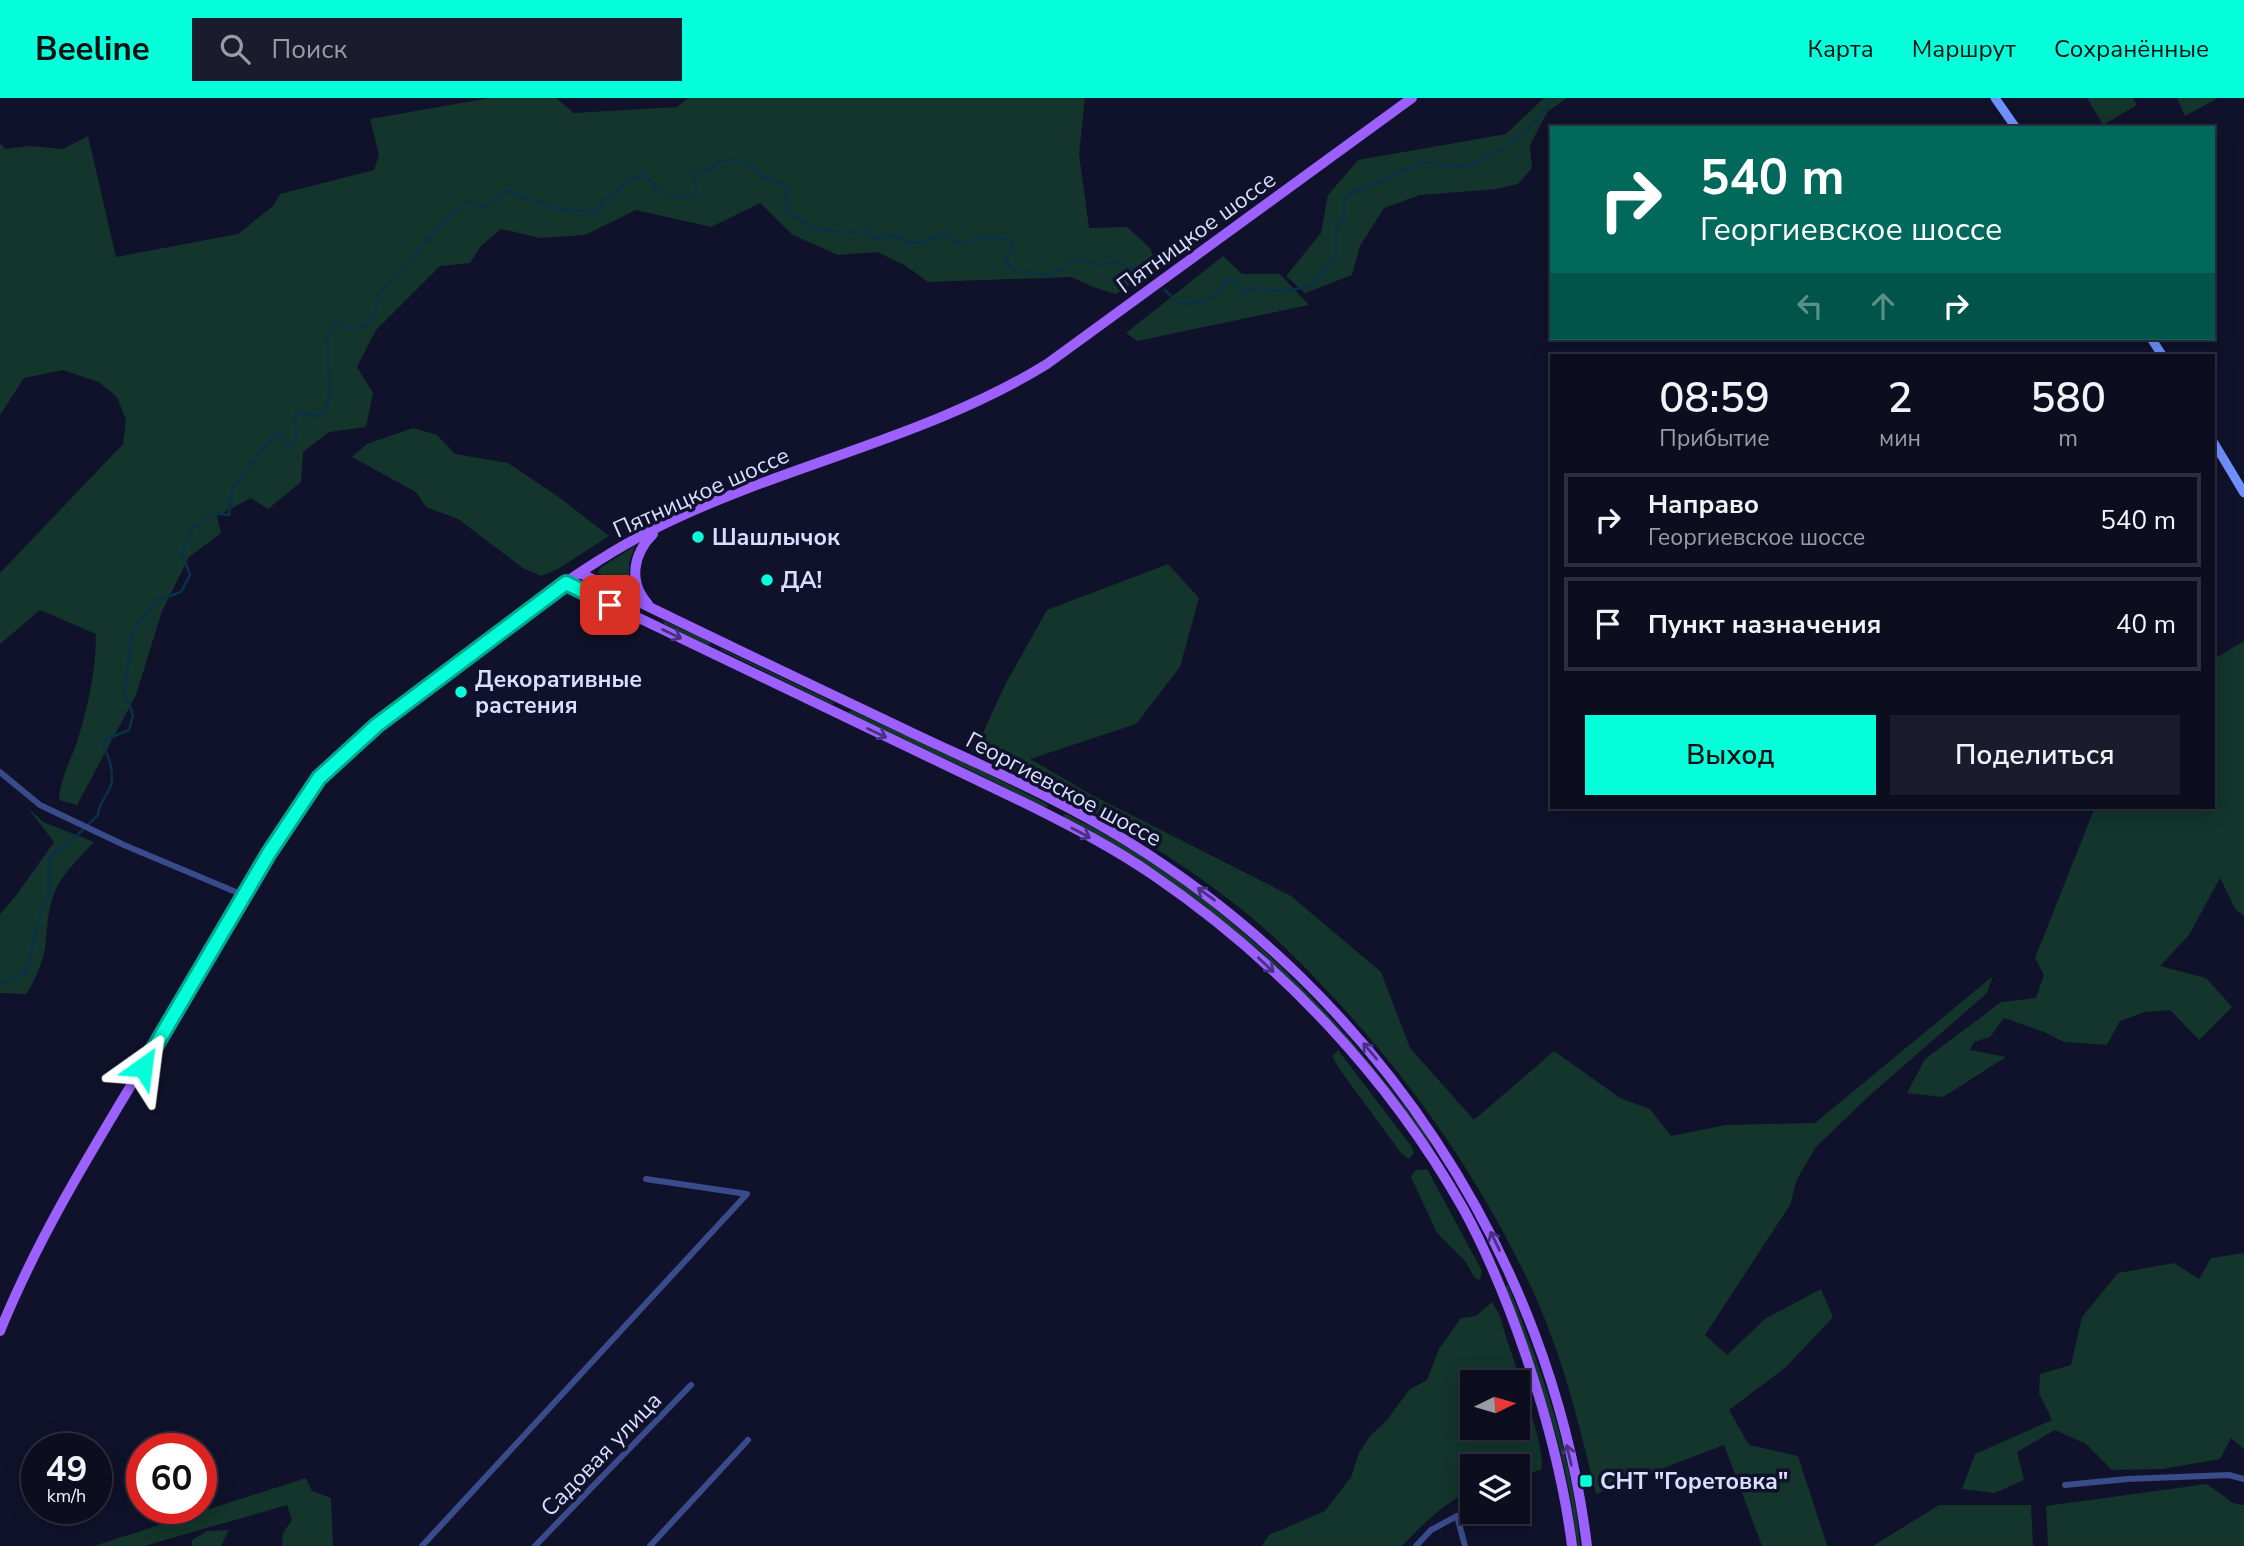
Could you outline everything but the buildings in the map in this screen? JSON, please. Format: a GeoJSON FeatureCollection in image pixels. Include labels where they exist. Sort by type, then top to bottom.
{"type":"FeatureCollection","features":[{"type":"Feature","properties":{"kind":"main road","name":"Пятницкое шоссе"},"geometry":{"type":"LineString","coordinates":[[0,1331],[46,1231],[243,895],[307,794],[335,761],[377,725],[566,583],[663,524],[967,406],[1009,387],[1073,345],[1412,98]]}},
{"type":"Feature","properties":{"kind":"main road"},"geometry":{"type":"LineString","coordinates":[[1995,98],[2015,126]]}},
{"type":"Feature","properties":{"kind":"main road"},"geometry":{"type":"LineString","coordinates":[[2215,445],[2244,493]]}},
{"type":"Feature","properties":{"kind":"main road"},"geometry":{"type":"LineString","coordinates":[[653,610],[641,596],[635,582],[635,566],[638,553],[645,542],[663,524]]}},
{"type":"Feature","properties":{"kind":"main road","name":"Георгиевское шоссе"},"geometry":{"type":"LineString","coordinates":[[580,573],[1008,778],[1103,827],[1210,897],[1266,942],[1371,1052],[1414,1107],[1485,1220],[1522,1303],[1543,1361],[1564,1433],[1587,1546]]}},
{"type":"Feature","properties":{"kind":"main road","name":"Георгиевское шоссе"},"geometry":{"type":"LineString","coordinates":[[566,583],[1029,805],[1090,837],[1154,876],[1226,930],[1275,973],[1331,1029],[1386,1093],[1417,1135],[1465,1212],[1507,1305],[1534,1381],[1558,1463],[1572,1546]]}},
{"type":"Feature","properties":{"kind":"street"},"geometry":{"type":"LineString","coordinates":[[0,772],[40,805],[124,845],[243,895]]}},
{"type":"Feature","properties":{"kind":"street"},"geometry":{"type":"LineString","coordinates":[[422,1546],[747,1194],[646,1179]]}},
{"type":"Feature","properties":{"kind":"street","name":"Садовая улица"},"geometry":{"type":"LineString","coordinates":[[536,1546],[691,1385]]}},
{"type":"Feature","properties":{"kind":"street"},"geometry":{"type":"LineString","coordinates":[[650,1546],[748,1440]]}},
{"type":"Feature","properties":{"kind":"street"},"geometry":{"type":"LineString","coordinates":[[2065,1485],[2127,1479],[2229,1475],[2244,1479]]}},
{"type":"Feature","properties":{"kind":"street"},"geometry":{"type":"LineString","coordinates":[[1416,1546],[1431,1530],[1457,1516],[1465,1546]]}},
{"type":"Feature","properties":{"kind":"green space"},"geometry":{"type":"Polygon","coordinates":[[[490,98],[556,98],[574,113],[677,107],[688,98],[1085,98],[1079,154],[1089,228],[1127,227],[1150,248],[1157,267],[1116,294],[1071,277],[928,282],[906,266],[877,252],[838,255],[793,235],[760,203],[711,227],[636,210],[585,235],[540,238],[501,229],[481,246],[470,263],[440,266],[376,330],[357,367],[373,393],[366,427],[329,432],[303,452],[301,482],[268,509],[251,498],[217,516],[221,533],[189,557],[162,611],[136,695],[77,805],[59,800],[63,778],[88,702],[95,662],[96,634],[40,610],[0,644],[0,573],[123,444],[126,420],[117,397],[99,382],[63,370],[24,378],[0,415],[0,143],[5,149],[30,146],[63,149],[88,136],[116,257],[238,234],[273,206],[280,194],[374,170],[379,155],[370,119],[490,98]]]}},
{"type":"Feature","properties":{"kind":"green space"},"geometry":{"type":"Polygon","coordinates":[[[1544,98],[1567,98],[1548,111],[1530,145],[1532,168],[1518,184],[1497,189],[1420,195],[1384,208],[1360,246],[1352,275],[1305,293],[1286,276],[1321,233],[1328,195],[1358,160],[1506,134],[1544,98]]]}},
{"type":"Feature","properties":{"kind":"green space"},"geometry":{"type":"Polygon","coordinates":[[[2087,98],[2133,98],[2137,105],[2103,125],[2087,98]]]}},
{"type":"Feature","properties":{"kind":"green space"},"geometry":{"type":"Polygon","coordinates":[[[2177,98],[2218,98],[2185,116],[2177,98]]]}},
{"type":"Feature","properties":{"kind":"green space"},"geometry":{"type":"Polygon","coordinates":[[[1223,256],[1242,274],[1280,274],[1309,305],[1137,341],[1126,333],[1223,256]]]}},
{"type":"Feature","properties":{"kind":"green space"},"geometry":{"type":"Polygon","coordinates":[[[413,428],[437,435],[455,454],[508,463],[609,536],[558,569],[541,576],[523,568],[458,519],[426,507],[416,492],[352,457],[367,444],[413,428]]]}},
{"type":"Feature","properties":{"kind":"green space"},"geometry":{"type":"Polygon","coordinates":[[[635,546],[629,563],[629,584],[623,585],[598,573],[600,568],[635,546]]]}},
{"type":"Feature","properties":{"kind":"green space"},"geometry":{"type":"Polygon","coordinates":[[[1168,564],[1199,598],[1180,667],[1136,724],[1030,759],[1090,794],[1291,896],[1381,972],[1410,1048],[1474,1120],[1554,1051],[1620,1098],[1650,1109],[1671,1136],[1726,1125],[1815,1123],[1993,976],[1987,993],[1869,1096],[1816,1147],[1797,1179],[1790,1205],[1705,1335],[1727,1355],[1765,1319],[1821,1289],[1833,1317],[1786,1367],[1729,1410],[1749,1445],[1798,1456],[1829,1546],[1762,1546],[1724,1445],[1596,1494],[1561,1363],[1531,1287],[1488,1204],[1463,1164],[1380,1050],[1288,951],[1247,913],[1205,882],[1108,820],[971,751],[1047,610],[1168,564]]]}},
{"type":"Feature","properties":{"kind":"green space"},"geometry":{"type":"Polygon","coordinates":[[[663,620],[710,642],[709,646],[664,624],[663,620]]]}},
{"type":"Feature","properties":{"kind":"green space"},"geometry":{"type":"Polygon","coordinates":[[[2244,641],[2244,916],[2236,910],[2220,878],[2189,935],[2160,966],[2206,978],[2232,1007],[2199,1040],[2170,1010],[2145,1012],[2120,1021],[2107,1045],[2064,1042],[2004,1018],[1990,1037],[1974,1042],[1970,1050],[2006,1057],[1943,1097],[1907,1093],[1925,1059],[2001,1002],[2036,998],[2044,975],[2035,958],[2094,809],[2215,809],[2215,658],[2244,641]]]}},
{"type":"Feature","properties":{"kind":"green space"},"geometry":{"type":"Polygon","coordinates":[[[719,649],[722,649],[835,703],[831,704],[719,649]]]}},
{"type":"Feature","properties":{"kind":"green space"},"geometry":{"type":"Polygon","coordinates":[[[848,711],[974,767],[1047,804],[1048,807],[850,715],[848,711]]]}},
{"type":"Feature","properties":{"kind":"green space"},"geometry":{"type":"Polygon","coordinates":[[[27,807],[43,822],[94,842],[68,870],[56,889],[49,913],[44,954],[26,994],[0,993],[0,914],[54,842],[27,807]]]}},
{"type":"Feature","properties":{"kind":"green space"},"geometry":{"type":"Polygon","coordinates":[[[1066,814],[1157,866],[1200,897],[1279,965],[1352,1042],[1413,1116],[1434,1152],[1337,1028],[1259,950],[1148,866],[1065,818],[1063,815],[1066,814]]]}},
{"type":"Feature","properties":{"kind":"green space"},"geometry":{"type":"Polygon","coordinates":[[[1338,1050],[1411,1146],[1414,1153],[1409,1159],[1401,1153],[1338,1067],[1332,1056],[1338,1050]]]}},
{"type":"Feature","properties":{"kind":"green space"},"geometry":{"type":"Polygon","coordinates":[[[1427,1169],[1482,1271],[1480,1280],[1475,1278],[1465,1261],[1437,1233],[1411,1177],[1416,1170],[1427,1169]]]}},
{"type":"Feature","properties":{"kind":"green space"},"geometry":{"type":"Polygon","coordinates":[[[2244,1253],[2244,1449],[2231,1438],[2220,1459],[2163,1469],[2112,1470],[2086,1444],[2055,1430],[2017,1452],[2024,1480],[1995,1493],[1962,1489],[1975,1454],[2052,1420],[2039,1393],[2040,1374],[2071,1365],[2082,1317],[2118,1273],[2174,1263],[2199,1279],[2211,1258],[2244,1253]]]}},
{"type":"Feature","properties":{"kind":"green space"},"geometry":{"type":"Polygon","coordinates":[[[1508,1285],[1554,1413],[1570,1479],[1580,1546],[1577,1546],[1567,1479],[1550,1414],[1504,1288],[1508,1285]]]}},
{"type":"Feature","properties":{"kind":"green space"},"geometry":{"type":"Polygon","coordinates":[[[1492,1302],[1500,1316],[1517,1370],[1460,1370],[1460,1440],[1530,1440],[1530,1411],[1539,1441],[1541,1470],[1530,1473],[1530,1454],[1460,1454],[1460,1496],[1426,1522],[1402,1546],[1262,1546],[1269,1535],[1325,1511],[1351,1477],[1359,1453],[1371,1435],[1387,1420],[1409,1390],[1427,1380],[1439,1349],[1461,1318],[1476,1316],[1492,1302]]]}},
{"type":"Feature","properties":{"kind":"green space"},"geometry":{"type":"Polygon","coordinates":[[[306,1478],[312,1491],[331,1498],[333,1546],[282,1546],[283,1533],[292,1520],[287,1505],[144,1546],[94,1546],[163,1524],[217,1524],[217,1507],[306,1478]]]}},
{"type":"Feature","properties":{"kind":"green space"},"geometry":{"type":"Polygon","coordinates":[[[2207,1484],[2233,1503],[2244,1505],[2244,1546],[2048,1546],[2046,1506],[2207,1484]]]}},
{"type":"Feature","properties":{"kind":"green space"},"geometry":{"type":"Polygon","coordinates":[[[1939,1505],[2031,1505],[2033,1546],[1873,1546],[1939,1505]]]}},
{"type":"Feature","properties":{"kind":"green space"},"geometry":{"type":"Polygon","coordinates":[[[229,1530],[221,1546],[192,1546],[192,1540],[207,1531],[229,1530]]]}},
{"type":"Feature","properties":{"kind":"waterway"},"geometry":{"type":"LineString","coordinates":[[1165,290],[1179,304],[1208,300],[1227,279],[1236,282],[1246,295],[1253,287],[1278,292],[1309,287],[1336,257],[1336,226],[1344,218],[1344,200],[1351,193],[1423,163],[1464,167],[1485,159],[1529,130],[1554,98]]}},
{"type":"Feature","properties":{"kind":"waterway"},"geometry":{"type":"LineString","coordinates":[[0,982],[24,974],[30,960],[38,921],[49,890],[49,858],[98,815],[111,785],[111,768],[102,741],[129,730],[133,715],[124,691],[133,632],[156,601],[181,592],[190,575],[182,554],[193,527],[214,513],[229,515],[233,487],[269,440],[279,433],[288,448],[296,442],[295,412],[318,416],[326,410],[330,390],[327,340],[334,322],[353,328],[369,322],[381,293],[389,282],[449,218],[471,201],[481,206],[492,202],[506,190],[556,208],[598,212],[603,200],[616,194],[624,182],[637,179],[642,174],[652,181],[655,189],[660,192],[676,197],[692,197],[698,195],[692,171],[706,173],[720,161],[742,160],[763,176],[787,186],[788,211],[813,229],[854,233],[867,230],[874,239],[898,235],[908,244],[921,243],[945,234],[960,244],[992,237],[1013,242],[1011,253],[1005,261],[1015,271],[1045,274],[1059,270],[1074,259],[1099,264],[1117,262],[1140,268],[1152,276]]}},
{"type":"Feature","properties":{"kind":"place","name":"Шашлычок"},"geometry":{"type":"Point","coordinates":[698,537]}},
{"type":"Feature","properties":{"kind":"place","name":"ДА!"},"geometry":{"type":"Point","coordinates":[767,580]}},
{"type":"Feature","properties":{"kind":"place","name":"Декоративные растения"},"geometry":{"type":"Point","coordinates":[461,692]}},
{"type":"Feature","properties":{"kind":"place","name":"СНТ \"Горетовка\""},"geometry":{"type":"Point","coordinates":[1586,1481]}},
{"type":"Feature","properties":{"kind":"route"},"geometry":{"type":"LineString","coordinates":[[143,1067],[269,853],[307,794],[335,761],[377,725],[566,583],[610,605]]}}]}
